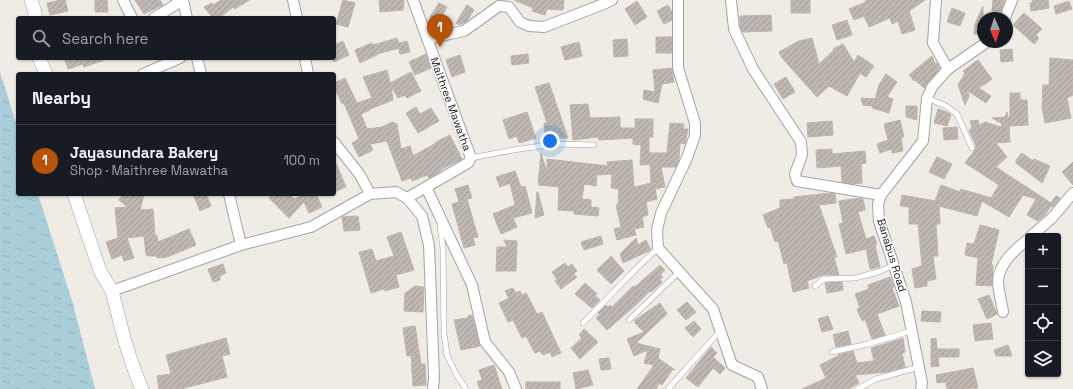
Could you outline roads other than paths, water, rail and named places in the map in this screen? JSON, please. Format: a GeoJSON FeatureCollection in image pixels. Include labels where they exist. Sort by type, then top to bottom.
{"type":"FeatureCollection","features":[{"type":"Feature","properties":{"kind":"street"},"geometry":{"type":"LineString","coordinates":[[31,0],[35,16]]}},
{"type":"Feature","properties":{"kind":"street"},"geometry":{"type":"LineString","coordinates":[[123,0],[131,16]]}},
{"type":"Feature","properties":{"kind":"street"},"geometry":{"type":"LineString","coordinates":[[157,16],[183,0],[187,16]]}},
{"type":"Feature","properties":{"kind":"street"},"geometry":{"type":"LineString","coordinates":[[293,0],[297,16]]}},
{"type":"Feature","properties":{"kind":"street","name":"Maithree Mawatha"},"geometry":{"type":"LineString","coordinates":[[407,198],[468,163],[471,158],[413,0]]}},
{"type":"Feature","properties":{"kind":"street"},"geometry":{"type":"LineString","coordinates":[[427,39],[464,31],[499,6],[509,7],[520,22],[529,26],[544,27],[612,0]]}},
{"type":"Feature","properties":{"kind":"street"},"geometry":{"type":"LineString","coordinates":[[678,0],[678,68],[695,123],[695,135],[687,158],[661,214],[657,230],[658,248],[713,309],[732,365],[758,377],[762,389]]}},
{"type":"Feature","properties":{"kind":"street"},"geometry":{"type":"LineString","coordinates":[[731,0],[734,29],[753,68],[801,142],[802,155],[795,174],[797,181],[881,195],[923,141],[926,98],[932,87],[948,70],[979,48]]}},
{"type":"Feature","properties":{"kind":"street"},"geometry":{"type":"LineString","coordinates":[[936,0],[933,42],[948,70]]}},
{"type":"Feature","properties":{"kind":"street"},"geometry":{"type":"LineString","coordinates":[[1007,12],[1012,0]]}},
{"type":"Feature","properties":{"kind":"street"},"geometry":{"type":"LineString","coordinates":[[40,60],[45,72]]}},
{"type":"Feature","properties":{"kind":"street"},"geometry":{"type":"LineString","coordinates":[[148,72],[175,60]]}},
{"type":"Feature","properties":{"kind":"street"},"geometry":{"type":"LineString","coordinates":[[198,60],[200,72]]}},
{"type":"Feature","properties":{"kind":"street"},"geometry":{"type":"LineString","coordinates":[[305,60],[308,72]]}},
{"type":"Feature","properties":{"kind":"street"},"geometry":{"type":"LineString","coordinates":[[336,145],[360,175],[370,194]]}},
{"type":"Feature","properties":{"kind":"street"},"geometry":{"type":"LineString","coordinates":[[426,187],[472,285],[485,342],[509,372],[516,389]]}},
{"type":"Feature","properties":{"kind":"street"},"geometry":{"type":"LineString","coordinates":[[112,291],[241,245],[311,226],[370,194],[396,192],[407,198],[422,216],[429,245],[434,378],[433,389]]}},
{"type":"Feature","properties":{"kind":"street"},"geometry":{"type":"LineString","coordinates":[[1034,233],[1052,218],[1073,193]]}},
{"type":"Feature","properties":{"kind":"street","name":"Banabus Road"},"geometry":{"type":"LineString","coordinates":[[881,195],[878,204],[879,221],[906,302],[922,383],[921,389]]}},
{"type":"Feature","properties":{"kind":"street"},"geometry":{"type":"LineString","coordinates":[[75,196],[100,271],[112,291],[125,342],[142,389]]}},
{"type":"Feature","properties":{"kind":"street"},"geometry":{"type":"LineString","coordinates":[[229,196],[241,245]]}},
{"type":"Feature","properties":{"kind":"street"},"geometry":{"type":"LineString","coordinates":[[1003,312],[998,282],[1001,270],[1011,253],[1025,241]]}},
{"type":"Feature","properties":{"kind":"lane"},"geometry":{"type":"LineString","coordinates":[[926,98],[946,106],[957,114],[972,148]]}},
{"type":"Feature","properties":{"kind":"lane"},"geometry":{"type":"LineString","coordinates":[[471,158],[555,144],[594,145]]}},
{"type":"Feature","properties":{"kind":"lane"},"geometry":{"type":"LineString","coordinates":[[438,213],[442,249],[444,333],[447,355],[456,374],[466,389]]}},
{"type":"Feature","properties":{"kind":"lane"},"geometry":{"type":"LineString","coordinates":[[583,323],[658,248]]}},
{"type":"Feature","properties":{"kind":"lane"},"geometry":{"type":"LineString","coordinates":[[815,286],[824,279],[855,278],[894,265]]}},
{"type":"Feature","properties":{"kind":"lane"},"geometry":{"type":"LineString","coordinates":[[629,320],[680,271]]}},
{"type":"Feature","properties":{"kind":"lane"},"geometry":{"type":"LineString","coordinates":[[668,389],[720,331]]}},
{"type":"Feature","properties":{"kind":"lane"},"geometry":{"type":"LineString","coordinates":[[832,352],[868,344],[911,331]]}},
{"type":"Feature","properties":{"kind":"lane"},"geometry":{"type":"LineString","coordinates":[[858,389],[876,379],[918,367]]}},
{"type":"Feature","properties":{"kind":"water"},"geometry":{"type":"Polygon","coordinates":[[[0,72],[16,123],[16,196],[39,196],[73,304],[95,389],[0,389],[0,72]]]}},
{"type":"Feature","properties":{"kind":"place","name":"Jayasundara Bakery"},"geometry":{"type":"Point","coordinates":[440,47]}}]}
